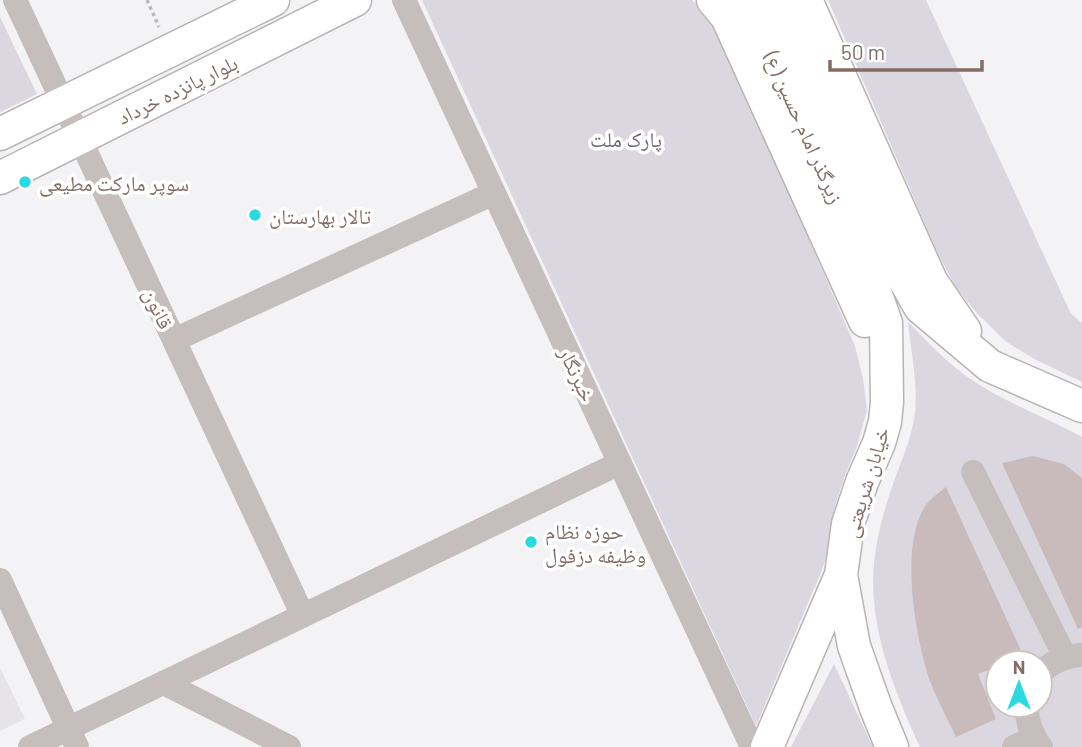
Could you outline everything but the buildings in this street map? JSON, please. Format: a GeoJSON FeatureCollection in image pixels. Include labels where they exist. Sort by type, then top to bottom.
{"type":"FeatureCollection","features":[{"type":"Feature","properties":{"kind":"main road","name":"بلوار پانزده خرداد"},"geometry":{"type":"LineString","coordinates":[[0,134],[275,0]]}},
{"type":"Feature","properties":{"kind":"main road"},"geometry":{"type":"LineString","coordinates":[[275,0],[292,31]]}},
{"type":"Feature","properties":{"kind":"main road","name":"بلوار پانزده خرداد"},"geometry":{"type":"LineString","coordinates":[[0,178],[355,0]]}},
{"type":"Feature","properties":{"kind":"main road"},"geometry":{"type":"LineString","coordinates":[[713,0],[727,17],[864,317],[887,402]]}},
{"type":"Feature","properties":{"kind":"main road","name":"زیرگذر امام حسین (ع)"},"geometry":{"type":"LineString","coordinates":[[747,0],[873,250]]}},
{"type":"Feature","properties":{"kind":"main road","name":"زیرگذر امام حسین (ع)"},"geometry":{"type":"LineString","coordinates":[[774,0],[873,250]]}},
{"type":"Feature","properties":{"kind":"main road"},"geometry":{"type":"LineString","coordinates":[[806,0],[930,281],[990,366]]}},
{"type":"Feature","properties":{"kind":"main road"},"geometry":{"type":"LineString","coordinates":[[155,58],[172,92]]}},
{"type":"Feature","properties":{"kind":"main road"},"geometry":{"type":"LineString","coordinates":[[873,250],[920,307],[990,366],[1082,406]]}},
{"type":"Feature","properties":{"kind":"main road","name":"خیابان شریعتی"},"geometry":{"type":"LineString","coordinates":[[873,250],[886,323],[887,402],[879,443],[848,524],[841,575],[854,646],[892,747]]}},
{"type":"Feature","properties":{"kind":"main road"},"geometry":{"type":"LineString","coordinates":[[767,747],[841,575]]}},
{"type":"Feature","properties":{"kind":"street","name":"قانون"},"geometry":{"type":"LineString","coordinates":[[15,0],[303,617]]}},
{"type":"Feature","properties":{"kind":"street","name":"خبرنگار"},"geometry":{"type":"LineString","coordinates":[[404,0],[752,747]]}},
{"type":"Feature","properties":{"kind":"street"},"geometry":{"type":"LineString","coordinates":[[174,340],[494,192]]}},
{"type":"Feature","properties":{"kind":"street"},"geometry":{"type":"LineString","coordinates":[[30,747],[73,738],[164,683],[620,463]]}},
{"type":"Feature","properties":{"kind":"street"},"geometry":{"type":"LineString","coordinates":[[973,472],[1074,656],[1054,663]]}},
{"type":"Feature","properties":{"kind":"street"},"geometry":{"type":"LineString","coordinates":[[0,580],[73,738]]}},
{"type":"Feature","properties":{"kind":"street"},"geometry":{"type":"LineString","coordinates":[[164,683],[277,744]]}},
{"type":"Feature","properties":{"kind":"street"},"geometry":{"type":"LineString","coordinates":[[1028,719],[1029,744]]}},
{"type":"Feature","properties":{"kind":"shaded area"},"geometry":{"type":"Polygon","coordinates":[[[1033,456],[1064,464],[1082,478],[1082,627],[1078,629],[1002,463],[1033,456]]]}},
{"type":"Feature","properties":{"kind":"shaded area"},"geometry":{"type":"Polygon","coordinates":[[[946,487],[1020,649],[984,649],[984,672],[978,674],[984,689],[984,719],[996,719],[956,737],[929,678],[919,638],[912,590],[913,542],[918,522],[928,502],[946,487]]]}},
{"type":"Feature","properties":{"kind":"shaded area"},"geometry":{"type":"Polygon","coordinates":[[[0,668],[25,719],[0,731],[0,668]]]}},
{"type":"Feature","properties":{"kind":"green space","name":"پارک ملت"},"geometry":{"type":"Polygon","coordinates":[[[422,0],[692,0],[704,11],[725,44],[855,346],[867,410],[835,506],[830,543],[822,570],[756,726],[422,0]]]}},
{"type":"Feature","properties":{"kind":"green space"},"geometry":{"type":"Polygon","coordinates":[[[828,0],[926,0],[1071,314],[1082,323],[1082,382],[1036,360],[1005,341],[957,289],[939,256],[828,0]]]}},
{"type":"Feature","properties":{"kind":"green space"},"geometry":{"type":"Polygon","coordinates":[[[0,17],[37,94],[0,112],[0,17]]]}},
{"type":"Feature","properties":{"kind":"green space"},"geometry":{"type":"Polygon","coordinates":[[[908,322],[946,360],[972,380],[998,396],[1082,437],[1082,747],[920,747],[885,658],[873,586],[881,523],[914,422],[915,379],[908,322]]]}},
{"type":"Feature","properties":{"kind":"green space"},"geometry":{"type":"Polygon","coordinates":[[[834,664],[873,747],[791,747],[834,664]]]}},
{"type":"Feature","properties":{"kind":"place","name":"سوپر مارکت مطیعی"},"geometry":{"type":"Point","coordinates":[25,182]}},
{"type":"Feature","properties":{"kind":"place","name":"تالار بهارستان"},"geometry":{"type":"Point","coordinates":[255,215]}},
{"type":"Feature","properties":{"kind":"place","name":"حوزه نظام وظیفه دزفول"},"geometry":{"type":"Point","coordinates":[531,542]}}]}
